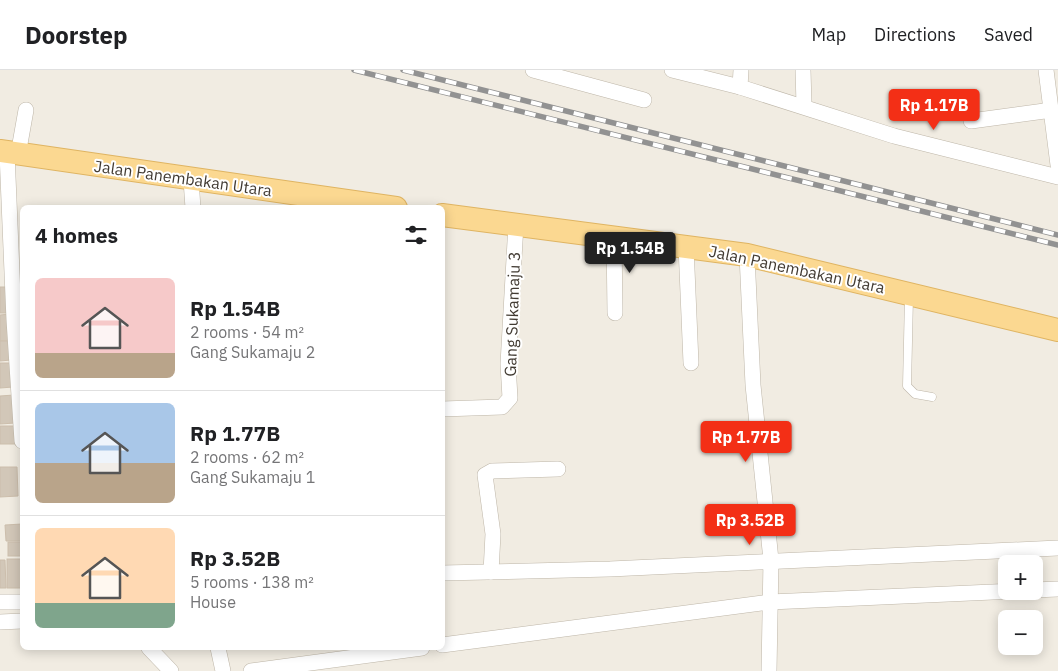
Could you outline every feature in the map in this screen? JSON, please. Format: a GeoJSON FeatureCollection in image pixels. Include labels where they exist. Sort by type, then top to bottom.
{"type":"FeatureCollection","features":[{"type":"Feature","properties":{"kind":"main road","name":"Jalan Panembakan Utara"},"geometry":{"type":"LineString","coordinates":[[8,153],[374,205]]}},
{"type":"Feature","properties":{"kind":"main road","name":"Jalan Panembakan Utara"},"geometry":{"type":"LineString","coordinates":[[445,215],[614,236],[747,255],[1058,330]]}},
{"type":"Feature","properties":{"kind":"street"},"geometry":{"type":"LineString","coordinates":[[533,70],[644,100]]}},
{"type":"Feature","properties":{"kind":"street"},"geometry":{"type":"LineString","coordinates":[[672,70],[804,105],[894,136],[1058,177]]}},
{"type":"Feature","properties":{"kind":"street"},"geometry":{"type":"LineString","coordinates":[[740,87],[741,70]]}},
{"type":"Feature","properties":{"kind":"street"},"geometry":{"type":"LineString","coordinates":[[803,70],[804,105]]}},
{"type":"Feature","properties":{"kind":"street"},"geometry":{"type":"LineString","coordinates":[[1046,70],[1058,164]]}},
{"type":"Feature","properties":{"kind":"street"},"geometry":{"type":"LineString","coordinates":[[20,380],[8,153],[26,110]]}},
{"type":"Feature","properties":{"kind":"street"},"geometry":{"type":"LineString","coordinates":[[971,121],[1052,110]]}},
{"type":"Feature","properties":{"kind":"street"},"geometry":{"type":"LineString","coordinates":[[191,180],[193,205]]}},
{"type":"Feature","properties":{"kind":"street","name":"Gang Sukamaju 3"},"geometry":{"type":"LineString","coordinates":[[445,409],[502,407],[508,403],[510,398],[508,364],[516,224]]}},
{"type":"Feature","properties":{"kind":"street"},"geometry":{"type":"LineString","coordinates":[[614,236],[615,313]]}},
{"type":"Feature","properties":{"kind":"street"},"geometry":{"type":"LineString","coordinates":[[686,246],[691,362]]}},
{"type":"Feature","properties":{"kind":"street"},"geometry":{"type":"LineString","coordinates":[[747,255],[753,386],[771,560],[769,671]]}},
{"type":"Feature","properties":{"kind":"street"},"geometry":{"type":"LineString","coordinates":[[491,572],[493,534],[485,475],[492,471],[558,469]]}},
{"type":"Feature","properties":{"kind":"street"},"geometry":{"type":"LineString","coordinates":[[445,573],[610,569],[1058,548]]}},
{"type":"Feature","properties":{"kind":"street"},"geometry":{"type":"LineString","coordinates":[[1043,590],[1058,589]]}},
{"type":"Feature","properties":{"kind":"street"},"geometry":{"type":"LineString","coordinates":[[445,645],[770,602],[998,592]]}},
{"type":"Feature","properties":{"kind":"street"},"geometry":{"type":"LineString","coordinates":[[0,602],[20,602]]}},
{"type":"Feature","properties":{"kind":"street"},"geometry":{"type":"LineString","coordinates":[[0,622],[20,621]]}},
{"type":"Feature","properties":{"kind":"street"},"geometry":{"type":"LineString","coordinates":[[151,650],[171,671]]}},
{"type":"Feature","properties":{"kind":"street"},"geometry":{"type":"LineString","coordinates":[[218,650],[223,671]]}},
{"type":"Feature","properties":{"kind":"street"},"geometry":{"type":"LineString","coordinates":[[251,671],[373,650]]}},
{"type":"Feature","properties":{"kind":"lane"},"geometry":{"type":"LineString","coordinates":[[909,294],[907,386],[916,394],[932,397]]}},
{"type":"Feature","properties":{"kind":"building"},"geometry":{"type":"Polygon","coordinates":[[[0,287],[9,287],[9,313],[0,313],[0,287]]]}},
{"type":"Feature","properties":{"kind":"building"},"geometry":{"type":"Polygon","coordinates":[[[10,314],[10,341],[0,341],[0,315],[10,314]]]}},
{"type":"Feature","properties":{"kind":"building"},"geometry":{"type":"Polygon","coordinates":[[[0,341],[10,341],[11,360],[0,361],[0,341]]]}},
{"type":"Feature","properties":{"kind":"building"},"geometry":{"type":"Polygon","coordinates":[[[0,363],[12,363],[13,387],[0,388],[0,363]]]}},
{"type":"Feature","properties":{"kind":"building"},"geometry":{"type":"Polygon","coordinates":[[[14,395],[15,423],[0,424],[0,396],[14,395]]]}},
{"type":"Feature","properties":{"kind":"building"},"geometry":{"type":"Polygon","coordinates":[[[0,426],[15,426],[16,444],[0,444],[0,426]]]}},
{"type":"Feature","properties":{"kind":"building"},"geometry":{"type":"Polygon","coordinates":[[[0,467],[17,467],[18,496],[0,497],[0,467]]]}},
{"type":"Feature","properties":{"kind":"building"},"geometry":{"type":"Polygon","coordinates":[[[20,524],[20,541],[6,541],[5,525],[20,524]]]}},
{"type":"Feature","properties":{"kind":"building"},"geometry":{"type":"Polygon","coordinates":[[[8,542],[20,542],[20,556],[8,556],[8,542]]]}},
{"type":"Feature","properties":{"kind":"building"},"geometry":{"type":"Polygon","coordinates":[[[7,559],[20,559],[20,588],[7,588],[7,559]]]}},
{"type":"Feature","properties":{"kind":"building"},"geometry":{"type":"Polygon","coordinates":[[[0,560],[5,560],[6,588],[0,588],[0,560]]]}},
{"type":"Feature","properties":{"kind":"railway"},"geometry":{"type":"LineString","coordinates":[[354,70],[1058,245]]}},
{"type":"Feature","properties":{"kind":"railway"},"geometry":{"type":"LineString","coordinates":[[403,70],[1058,235]]}}]}
